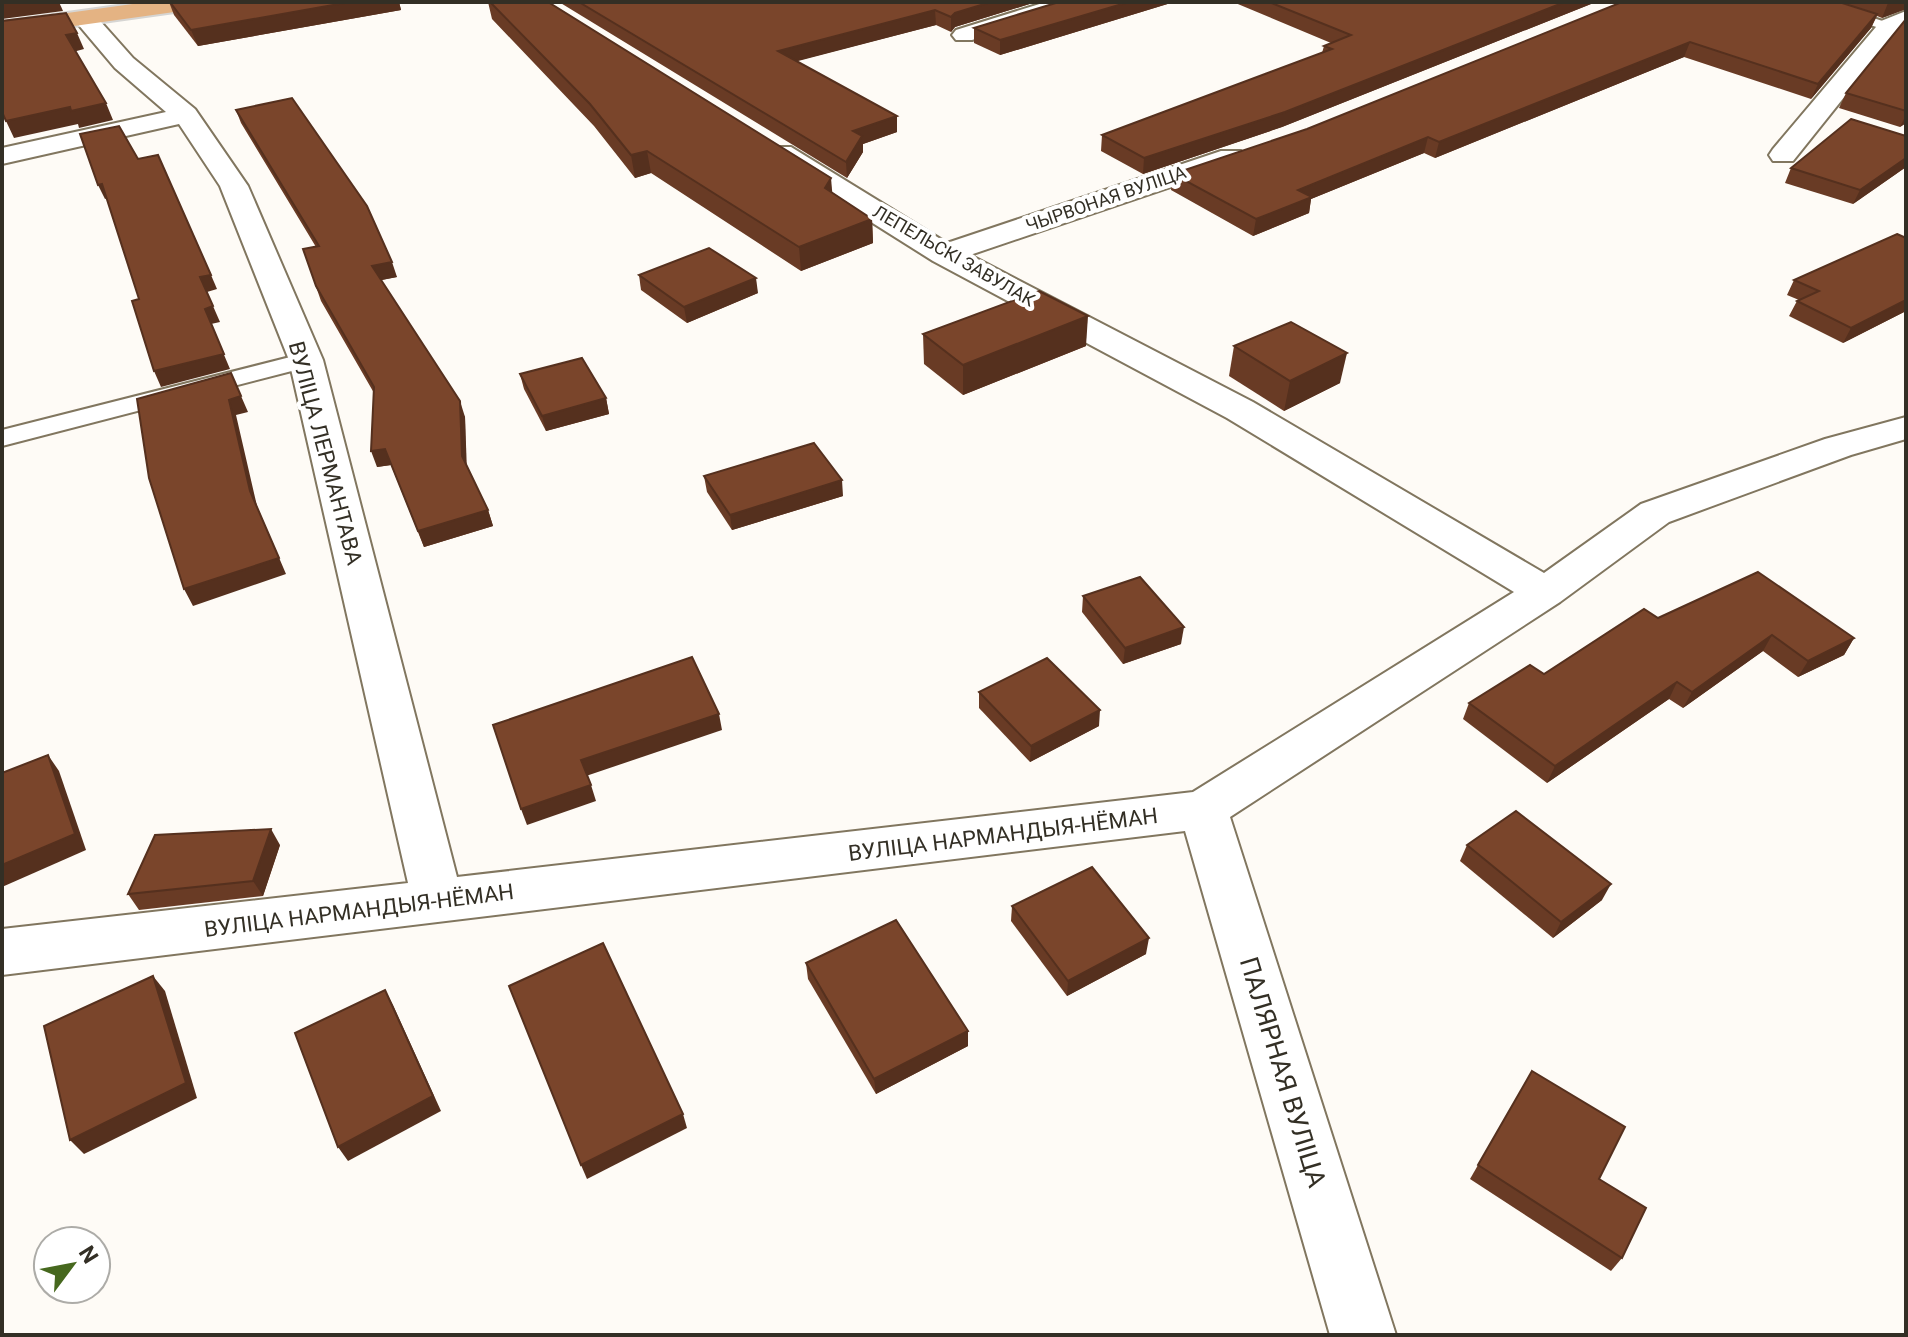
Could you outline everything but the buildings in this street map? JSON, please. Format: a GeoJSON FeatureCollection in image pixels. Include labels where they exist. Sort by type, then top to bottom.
{"type":"FeatureCollection","features":[{"type":"Feature","properties":{"kind":"main road"},"geometry":{"type":"LineString","coordinates":[[2,29],[196,2]]}},
{"type":"Feature","properties":{"kind":"street"},"geometry":{"type":"LineString","coordinates":[[964,35],[1069,2]]}},
{"type":"Feature","properties":{"kind":"street","name":"ВУЛІЦА ЛЕРМАНТАВА"},"geometry":{"type":"LineString","coordinates":[[85,18],[124,63],[186,115],[234,186],[306,360],[438,902]]}},
{"type":"Feature","properties":{"kind":"street"},"geometry":{"type":"LineString","coordinates":[[1783,155],[1898,22]]}},
{"type":"Feature","properties":{"kind":"street"},"geometry":{"type":"LineString","coordinates":[[2,156],[186,115]]}},
{"type":"Feature","properties":{"kind":"street","name":"ЛЕПЕЛЬСКІ ЗАВУЛАК"},"geometry":{"type":"LineString","coordinates":[[754,136],[944,254],[1240,410],[1545,592]]}},
{"type":"Feature","properties":{"kind":"street","name":"ЧЫРВОНАЯ ВУЛІЦА"},"geometry":{"type":"LineString","coordinates":[[944,254],[1262,146]]}},
{"type":"Feature","properties":{"kind":"street","name":"ВУЛІЦА НАРМАНДЫЯ-НЁМАН"},"geometry":{"type":"LineString","coordinates":[[2,952],[1203,810],[1545,592],[1655,513],[1838,447],[1906,428]]}},
{"type":"Feature","properties":{"kind":"street","name":"ПАЛЯРНАЯ ВУЛІЦА"},"geometry":{"type":"LineString","coordinates":[[1203,810],[1363,1335]]}},
{"type":"Feature","properties":{"kind":"lane"},"geometry":{"type":"LineString","coordinates":[[1806,2],[1898,22]]}},
{"type":"Feature","properties":{"kind":"lane"},"geometry":{"type":"LineString","coordinates":[[2,438],[306,360]]}}]}
